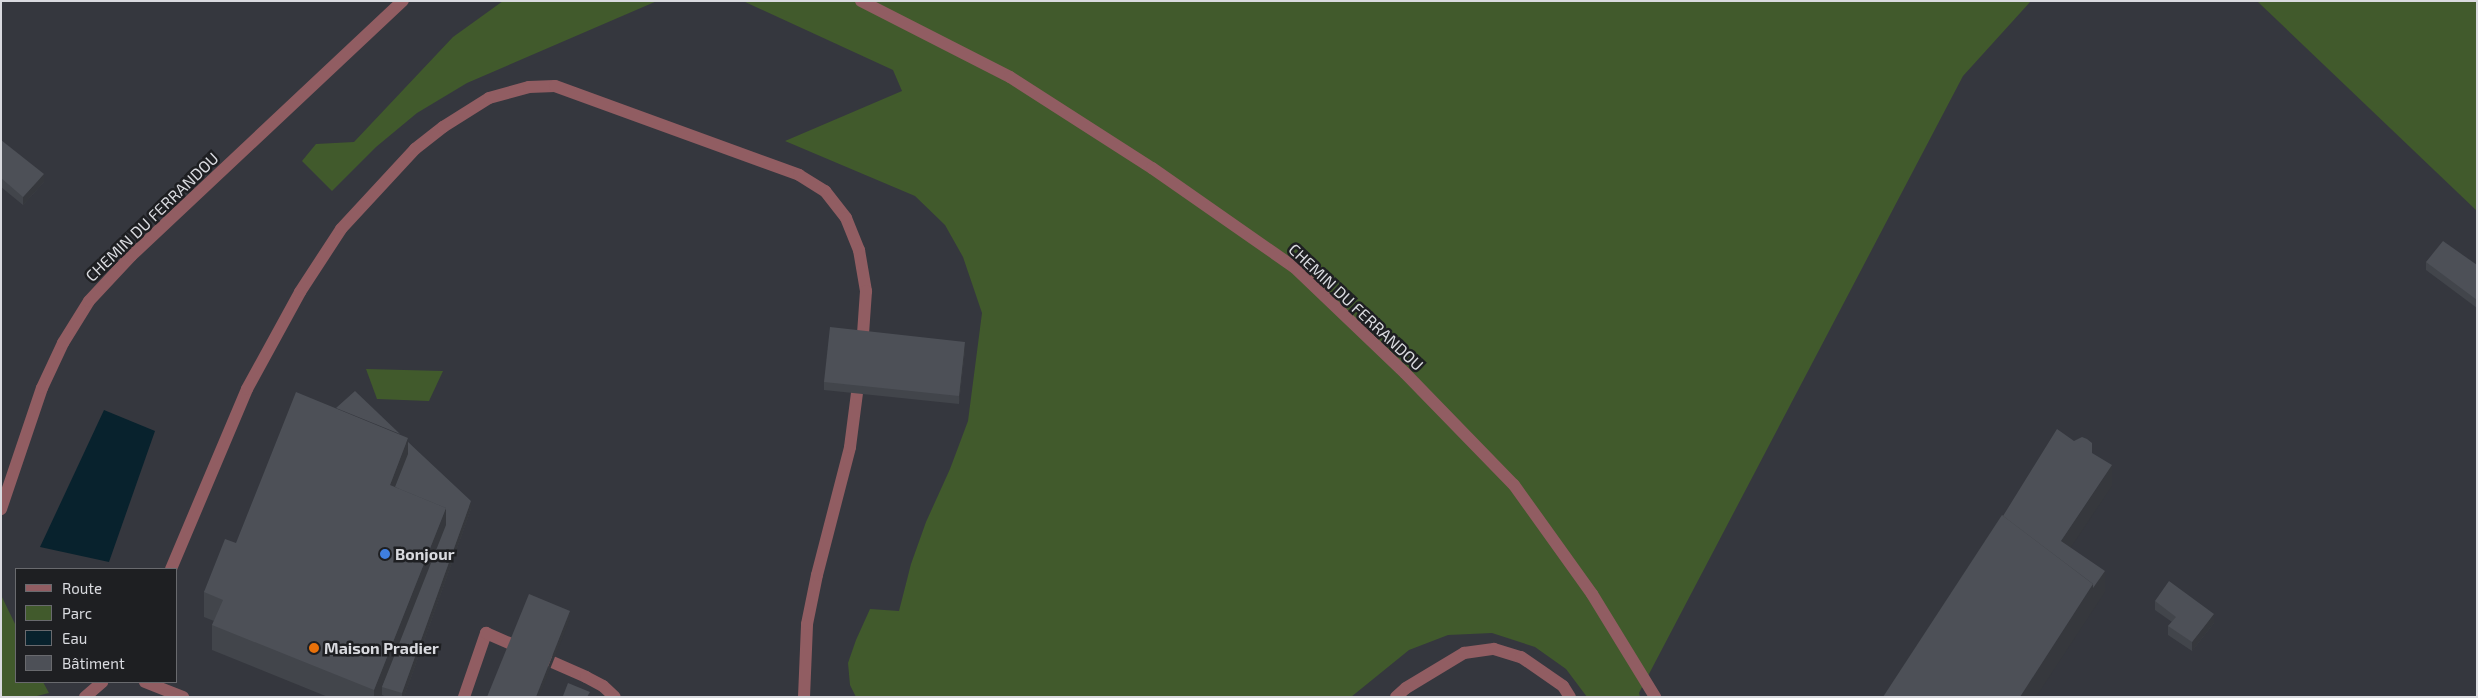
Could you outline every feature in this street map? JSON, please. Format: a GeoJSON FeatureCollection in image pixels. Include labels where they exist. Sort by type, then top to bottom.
{"type":"FeatureCollection","features":[{"type":"Feature","properties":{"kind":"street","name":"CHEMIN DU FERRANDOU"},"geometry":{"type":"LineString","coordinates":[[1,509],[42,388],[63,343],[89,302],[131,256],[403,1]]}},
{"type":"Feature","properties":{"kind":"street","name":"CHEMIN DU FERRANDOU"},"geometry":{"type":"LineString","coordinates":[[861,1],[1010,77],[1152,168],[1294,267],[1405,373],[1514,485],[1592,594],[1655,697]]}},
{"type":"Feature","properties":{"kind":"street"},"geometry":{"type":"LineString","coordinates":[[171,568],[247,389],[300,292],[341,229],[415,149],[443,127],[489,98],[529,87],[555,86],[799,175],[825,191],[846,218],[859,250],[866,291],[861,362],[850,447],[817,574],[807,624],[804,697]]}},
{"type":"Feature","properties":{"kind":"street"},"geometry":{"type":"LineString","coordinates":[[464,697],[486,633],[586,677],[603,686],[614,697]]}},
{"type":"Feature","properties":{"kind":"street"},"geometry":{"type":"LineString","coordinates":[[1396,697],[1406,688],[1464,653],[1494,649],[1521,657],[1562,686],[1570,697]]}},
{"type":"Feature","properties":{"kind":"street"},"geometry":{"type":"LineString","coordinates":[[85,697],[101,683]]}},
{"type":"Feature","properties":{"kind":"street"},"geometry":{"type":"LineString","coordinates":[[147,683],[183,697]]}},
{"type":"Feature","properties":{"kind":"green space"},"geometry":{"type":"Polygon","coordinates":[[[503,1],[657,1],[467,83],[417,113],[376,147],[332,191],[302,161],[316,144],[354,142],[453,37],[503,1]]]}},
{"type":"Feature","properties":{"kind":"green space"},"geometry":{"type":"Polygon","coordinates":[[[743,1],[2031,1],[1963,76],[1639,693],[1640,697],[1587,697],[1566,669],[1535,647],[1492,633],[1448,635],[1409,650],[1351,697],[856,697],[850,685],[848,663],[856,640],[870,609],[899,611],[911,564],[926,522],[950,469],[968,421],[982,313],[963,257],[945,225],[915,196],[785,141],[902,91],[893,70],[743,1]]]}},
{"type":"Feature","properties":{"kind":"green space"},"geometry":{"type":"Polygon","coordinates":[[[2257,1],[2477,1],[2477,211],[2257,1]]]}},
{"type":"Feature","properties":{"kind":"green space"},"geometry":{"type":"Polygon","coordinates":[[[366,369],[443,371],[429,401],[377,399],[366,369]]]}},
{"type":"Feature","properties":{"kind":"green space"},"geometry":{"type":"Polygon","coordinates":[[[1,595],[15,624],[15,683],[44,683],[49,693],[33,697],[1,697],[1,595]]]}},
{"type":"Feature","properties":{"kind":"water"},"geometry":{"type":"Polygon","coordinates":[[[104,410],[155,431],[109,562],[40,547],[104,410]]]}},
{"type":"Feature","properties":{"kind":"building"},"geometry":{"type":"Polygon","coordinates":[[[1,140],[44,174],[23,197],[1,178],[1,140]]]}},
{"type":"Feature","properties":{"kind":"building"},"geometry":{"type":"Polygon","coordinates":[[[2443,241],[2477,265],[2477,300],[2426,262],[2443,241]]]}},
{"type":"Feature","properties":{"kind":"building"},"geometry":{"type":"Polygon","coordinates":[[[830,327],[965,342],[959,396],[824,382],[830,327]]]}},
{"type":"Feature","properties":{"kind":"building"},"geometry":{"type":"Polygon","coordinates":[[[355,391],[400,434],[336,408],[355,391]]]}},
{"type":"Feature","properties":{"kind":"building"},"geometry":{"type":"Polygon","coordinates":[[[296,392],[408,438],[390,485],[446,508],[374,690],[212,625],[223,600],[204,592],[225,539],[236,543],[296,392]]]}},
{"type":"Feature","properties":{"kind":"building"},"geometry":{"type":"Polygon","coordinates":[[[2057,429],[2074,441],[2082,437],[2087,439],[2092,443],[2092,453],[2112,465],[2061,541],[2105,571],[2093,588],[2093,584],[2003,516],[2057,429]]]}},
{"type":"Feature","properties":{"kind":"building"},"geometry":{"type":"Polygon","coordinates":[[[408,442],[471,501],[402,693],[382,687],[446,525],[446,508],[395,487],[408,454],[408,442]]]}},
{"type":"Feature","properties":{"kind":"building"},"geometry":{"type":"Polygon","coordinates":[[[2002,515],[2093,584],[2020,697],[1883,697],[2002,515]]]}},
{"type":"Feature","properties":{"kind":"building"},"geometry":{"type":"Polygon","coordinates":[[[2169,581],[2214,614],[2192,642],[2168,626],[2176,617],[2155,601],[2169,581]]]}},
{"type":"Feature","properties":{"kind":"building"},"geometry":{"type":"Polygon","coordinates":[[[529,594],[570,611],[536,697],[487,697],[529,594]]]}},
{"type":"Feature","properties":{"kind":"building"},"geometry":{"type":"Polygon","coordinates":[[[568,683],[590,692],[587,697],[563,696],[568,683]]]}},
{"type":"Feature","properties":{"kind":"place","name":"Bonjour"},"geometry":{"type":"Point","coordinates":[385,554]}},
{"type":"Feature","properties":{"kind":"place","name":"Maison Pradier"},"geometry":{"type":"Point","coordinates":[314,648]}}]}
